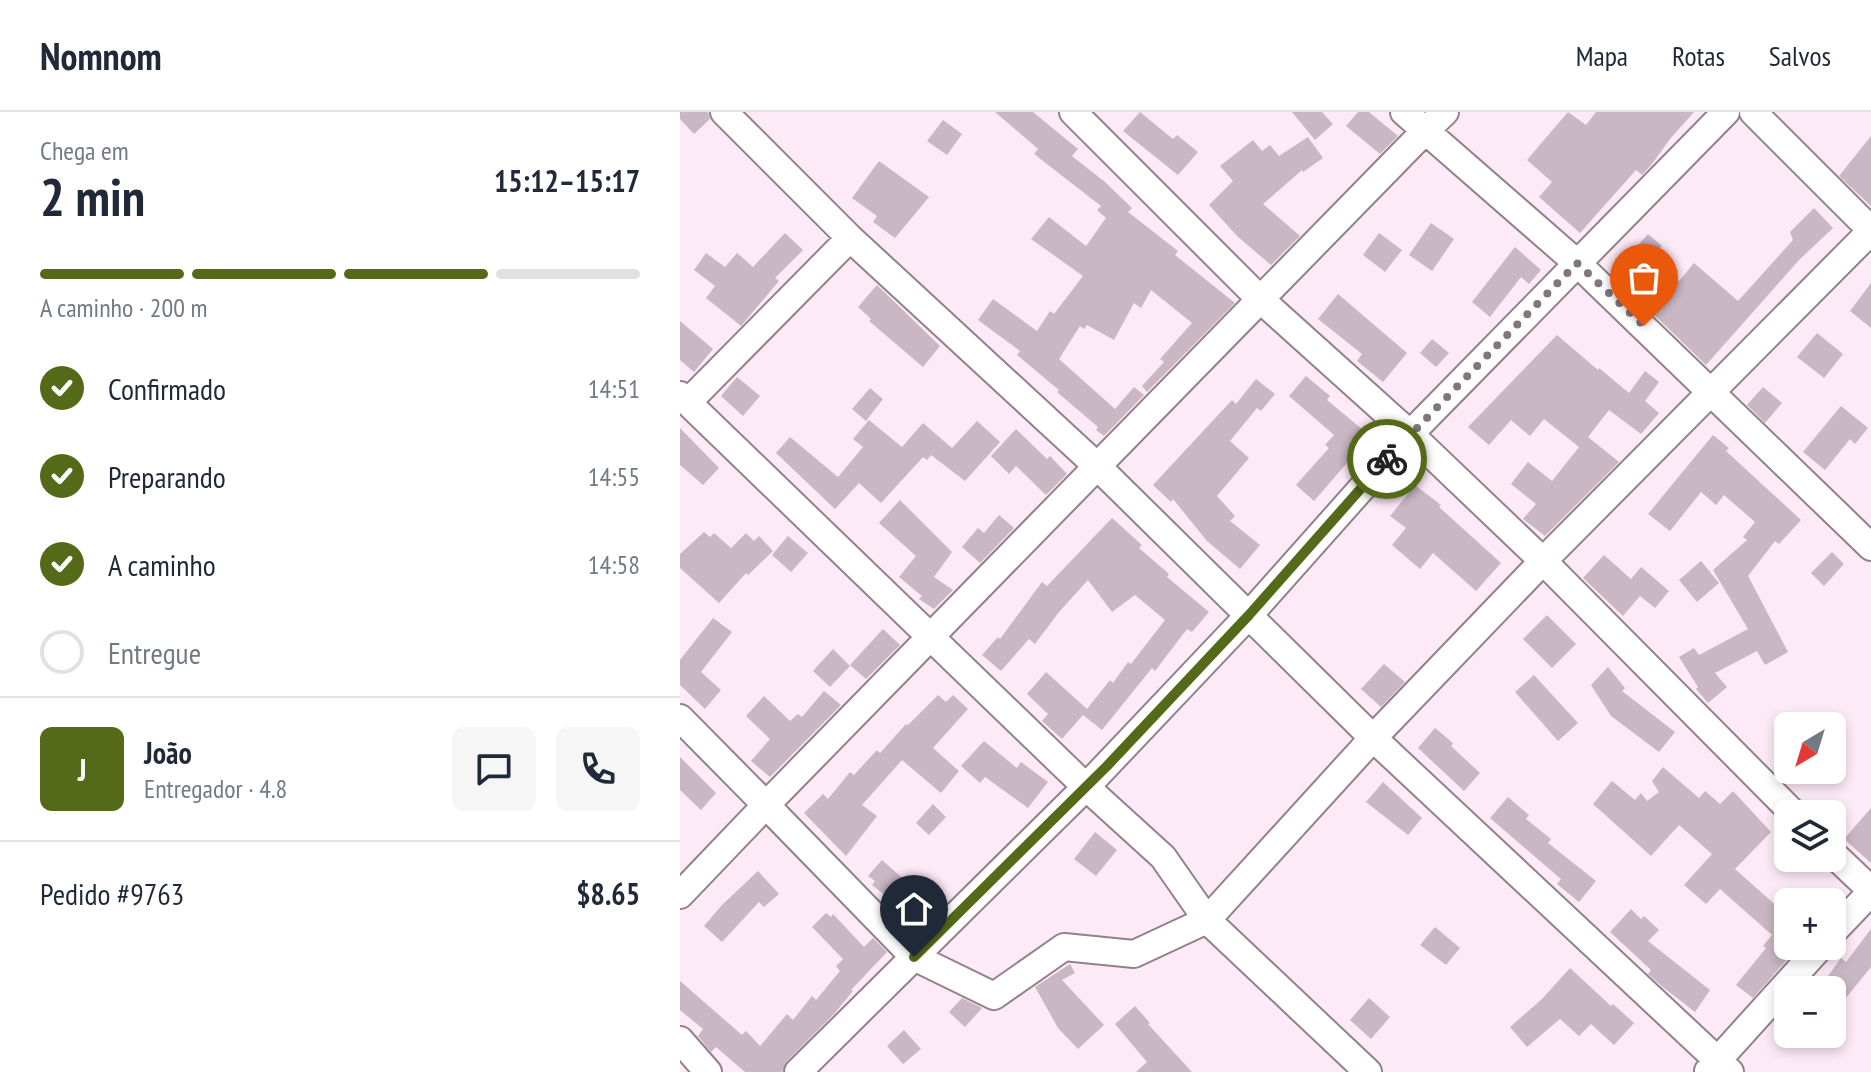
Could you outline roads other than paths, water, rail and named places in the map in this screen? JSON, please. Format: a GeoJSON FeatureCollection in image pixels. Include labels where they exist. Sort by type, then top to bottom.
{"type":"FeatureCollection","features":[{"type":"Feature","properties":{"kind":"street"},"geometry":{"type":"LineString","coordinates":[[724,112],[850,238],[1097,466],[1373,738],[1718,1068],[1809,960]]}},
{"type":"Feature","properties":{"kind":"street"},"geometry":{"type":"LineString","coordinates":[[1073,112],[1260,299],[1410,434],[1543,561],[1780,800]]}},
{"type":"Feature","properties":{"kind":"street"},"geometry":{"type":"LineString","coordinates":[[1404,112],[1577,263],[1871,547]]}},
{"type":"Feature","properties":{"kind":"street"},"geometry":{"type":"LineString","coordinates":[[680,895],[1445,112]]}},
{"type":"Feature","properties":{"kind":"street"},"geometry":{"type":"LineString","coordinates":[[798,1072],[1086,787],[1249,615],[1410,434],[1726,112]]}},
{"type":"Feature","properties":{"kind":"street"},"geometry":{"type":"LineString","coordinates":[[680,718],[914,957],[994,996],[1064,947],[1134,954],[1207,920],[1373,738],[1543,561],[1871,231],[1753,112]]}},
{"type":"Feature","properties":{"kind":"street"},"geometry":{"type":"LineString","coordinates":[[850,238],[684,398],[1086,787],[1163,857],[1207,920],[1368,1072]]}},
{"type":"Feature","properties":{"kind":"street"},"geometry":{"type":"LineString","coordinates":[[1846,867],[1871,891],[1846,918]]}},
{"type":"Feature","properties":{"kind":"street"},"geometry":{"type":"LineString","coordinates":[[680,1040],[708,1072]]}}]}
